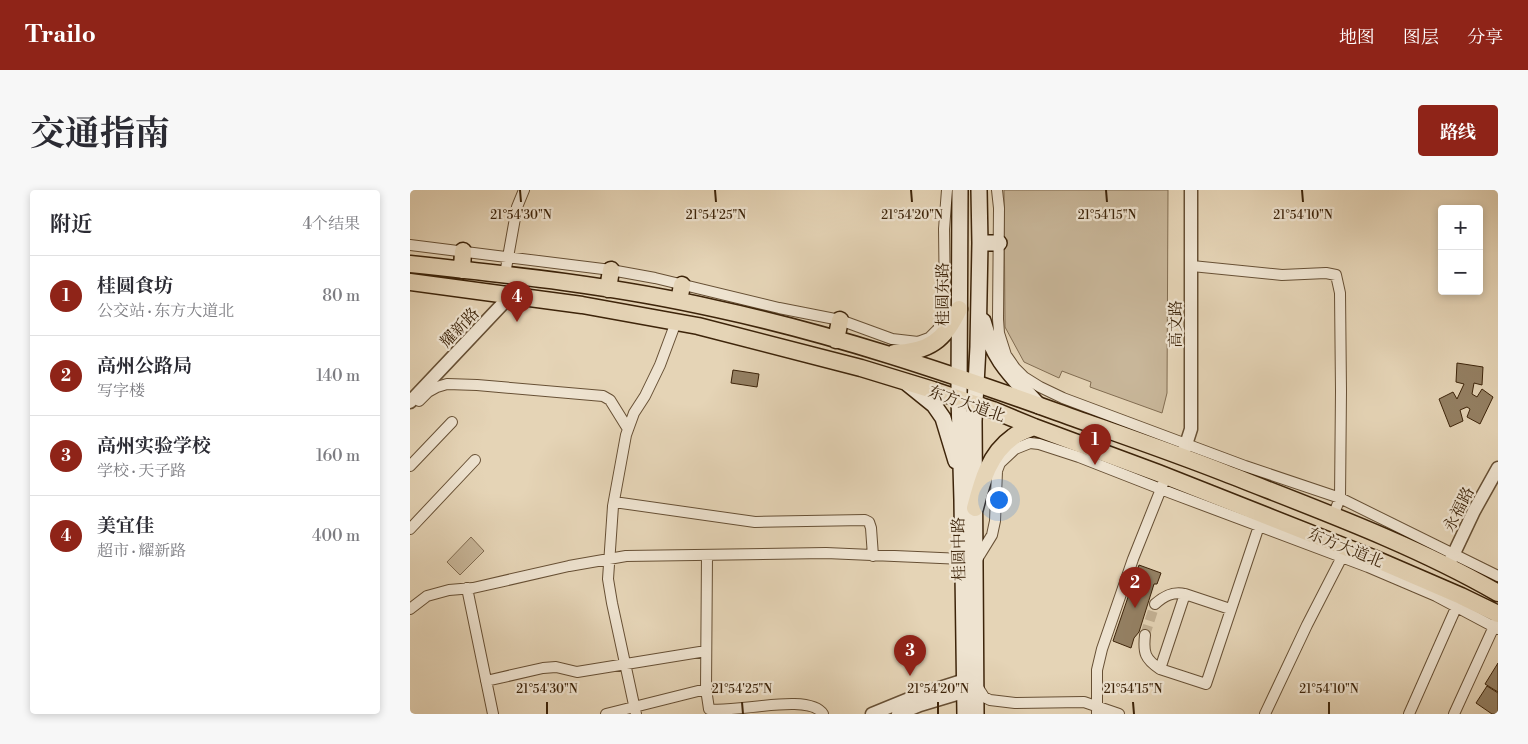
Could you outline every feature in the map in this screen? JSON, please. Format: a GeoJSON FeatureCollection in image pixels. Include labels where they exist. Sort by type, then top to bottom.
{"type":"FeatureCollection","features":[{"type":"Feature","properties":{"kind":"main road","name":"桂圆东路"},"geometry":{"type":"LineString","coordinates":[[959,398],[960,190]]}},
{"type":"Feature","properties":{"kind":"main road"},"geometry":{"type":"LineString","coordinates":[[976,383],[980,243],[979,190]]}},
{"type":"Feature","properties":{"kind":"main road"},"geometry":{"type":"LineString","coordinates":[[980,243],[999,243]]}},
{"type":"Feature","properties":{"kind":"main road"},"geometry":{"type":"LineString","coordinates":[[462,270],[463,251]]}},
{"type":"Feature","properties":{"kind":"main road","name":"东方大道北"},"geometry":{"type":"LineString","coordinates":[[410,264],[505,274],[608,290],[680,293],[778,316],[836,340],[960,377],[1078,419],[1185,450],[1333,516],[1451,559],[1461,572],[1498,593]]}},
{"type":"Feature","properties":{"kind":"main road"},"geometry":{"type":"LineString","coordinates":[[608,290],[611,270]]}},
{"type":"Feature","properties":{"kind":"main road","name":"东方大道北"},"geometry":{"type":"LineString","coordinates":[[410,282],[582,305],[676,322],[861,368],[959,398],[1069,440],[1164,483],[1344,552],[1459,601],[1497,622]]}},
{"type":"Feature","properties":{"kind":"main road"},"geometry":{"type":"LineString","coordinates":[[979,302],[989,343],[1014,380],[1039,406]]}},
{"type":"Feature","properties":{"kind":"main road"},"geometry":{"type":"LineString","coordinates":[[711,330],[726,305]]}},
{"type":"Feature","properties":{"kind":"main road"},"geometry":{"type":"LineString","coordinates":[[887,354],[904,353],[931,346],[942,338],[951,326],[959,309]]}},
{"type":"Feature","properties":{"kind":"main road"},"geometry":{"type":"LineString","coordinates":[[836,340],[840,320]]}},
{"type":"Feature","properties":{"kind":"main road"},"geometry":{"type":"LineString","coordinates":[[902,381],[934,405],[943,418],[951,448],[962,474]]}},
{"type":"Feature","properties":{"kind":"main road","name":"桂圆中路"},"geometry":{"type":"LineString","coordinates":[[969,560],[975,508],[976,383]]}},
{"type":"Feature","properties":{"kind":"main road","name":"桂圆中路"},"geometry":{"type":"LineString","coordinates":[[959,398],[962,474],[969,560],[969,686],[965,714]]}},
{"type":"Feature","properties":{"kind":"main road"},"geometry":{"type":"LineString","coordinates":[[1069,440],[1078,419]]}},
{"type":"Feature","properties":{"kind":"main road"},"geometry":{"type":"LineString","coordinates":[[975,508],[982,481],[991,460],[1001,447],[1014,436],[1034,427]]}},
{"type":"Feature","properties":{"kind":"main road","name":"桂圆中路"},"geometry":{"type":"LineString","coordinates":[[969,686],[976,714]]}},
{"type":"Feature","properties":{"kind":"street"},"geometry":{"type":"LineString","coordinates":[[505,274],[517,207],[524,190]]}},
{"type":"Feature","properties":{"kind":"street"},"geometry":{"type":"LineString","coordinates":[[778,316],[840,320],[892,340],[918,342],[929,338],[938,329],[945,308],[944,229],[947,190]]}},
{"type":"Feature","properties":{"kind":"street"},"geometry":{"type":"LineString","coordinates":[[997,190],[999,208],[999,333],[1006,355],[1024,378],[1063,398],[1185,450],[1340,498],[1451,559],[1498,576]]}},
{"type":"Feature","properties":{"kind":"street","name":"高文路"},"geometry":{"type":"LineString","coordinates":[[1185,450],[1191,429],[1192,190]]}},
{"type":"Feature","properties":{"kind":"street"},"geometry":{"type":"LineString","coordinates":[[410,245],[611,270],[680,293]]}},
{"type":"Feature","properties":{"kind":"street"},"geometry":{"type":"LineString","coordinates":[[1192,266],[1282,275],[1330,273],[1336,275],[1341,308],[1340,498],[1333,516]]}},
{"type":"Feature","properties":{"kind":"street","name":"耀新路"},"geometry":{"type":"LineString","coordinates":[[410,402],[511,296]]}},
{"type":"Feature","properties":{"kind":"street"},"geometry":{"type":"LineString","coordinates":[[635,711],[608,579],[614,502],[628,429],[634,413],[645,396],[660,365],[676,322]]}},
{"type":"Feature","properties":{"kind":"street"},"geometry":{"type":"LineString","coordinates":[[410,408],[428,392],[447,384],[603,396],[610,400],[628,429]]}},
{"type":"Feature","properties":{"kind":"street"},"geometry":{"type":"LineString","coordinates":[[410,466],[452,422]]}},
{"type":"Feature","properties":{"kind":"street"},"geometry":{"type":"LineString","coordinates":[[410,609],[428,596],[609,559],[635,556],[826,554],[969,560],[992,535],[995,521],[997,471],[1000,463],[1021,445],[1039,444],[1164,483],[1133,559],[1102,649],[1097,670],[1097,710]]}},
{"type":"Feature","properties":{"kind":"street"},"geometry":{"type":"LineString","coordinates":[[410,528],[474,460]]}},
{"type":"Feature","properties":{"kind":"street","name":"永福路"},"geometry":{"type":"LineString","coordinates":[[1451,559],[1474,511],[1498,468]]}},
{"type":"Feature","properties":{"kind":"street"},"geometry":{"type":"LineString","coordinates":[[614,502],[755,522],[865,520],[869,522],[871,528],[872,556]]}},
{"type":"Feature","properties":{"kind":"street"},"geometry":{"type":"LineString","coordinates":[[1145,635],[1143,650],[1152,663],[1160,669],[1206,684],[1261,520]]}},
{"type":"Feature","properties":{"kind":"street"},"geometry":{"type":"LineString","coordinates":[[1265,714],[1344,552]]}},
{"type":"Feature","properties":{"kind":"street"},"geometry":{"type":"LineString","coordinates":[[707,555],[706,689],[709,709],[718,713],[799,706],[817,708],[823,714]]}},
{"type":"Feature","properties":{"kind":"street"},"geometry":{"type":"LineString","coordinates":[[467,588],[493,714]]}},
{"type":"Feature","properties":{"kind":"street"},"geometry":{"type":"LineString","coordinates":[[1155,604],[1168,595],[1177,592],[1230,609]]}},
{"type":"Feature","properties":{"kind":"street"},"geometry":{"type":"LineString","coordinates":[[1160,669],[1185,594]]}},
{"type":"Feature","properties":{"kind":"street"},"geometry":{"type":"LineString","coordinates":[[1409,714],[1459,601]]}},
{"type":"Feature","properties":{"kind":"street"},"geometry":{"type":"LineString","coordinates":[[1454,714],[1497,622]]}},
{"type":"Feature","properties":{"kind":"street"},"geometry":{"type":"LineString","coordinates":[[486,681],[543,668],[556,667],[577,672],[706,651]]}},
{"type":"Feature","properties":{"kind":"street"},"geometry":{"type":"LineString","coordinates":[[898,714],[969,686]]}},
{"type":"Feature","properties":{"kind":"street"},"geometry":{"type":"LineString","coordinates":[[872,714],[921,694],[969,686],[990,700],[1001,702],[1084,702],[1097,710],[1119,714]]}},
{"type":"Feature","properties":{"kind":"street"},"geometry":{"type":"LineString","coordinates":[[606,714],[635,711],[706,689]]}},
{"type":"Feature","properties":{"kind":"shaded area"},"geometry":{"type":"Polygon","coordinates":[[[1004,190],[1168,190],[1167,393],[1162,413],[1090,387],[1091,382],[1062,371],[1059,378],[1024,362],[1005,327],[1004,190]]]}},
{"type":"Feature","properties":{"kind":"shaded area"},"geometry":{"type":"Polygon","coordinates":[[[471,537],[484,551],[460,575],[447,562],[471,537]]]}},
{"type":"Feature","properties":{"kind":"building"},"geometry":{"type":"Polygon","coordinates":[[[1457,363],[1483,367],[1482,385],[1474,383],[1472,394],[1477,397],[1482,389],[1493,397],[1480,424],[1467,417],[1470,409],[1467,407],[1460,410],[1463,421],[1450,427],[1439,399],[1453,392],[1457,399],[1464,384],[1456,382],[1457,363]]]}},
{"type":"Feature","properties":{"kind":"building"},"geometry":{"type":"Polygon","coordinates":[[[733,370],[759,374],[757,387],[731,383],[733,370]]]}},
{"type":"Feature","properties":{"kind":"building"},"geometry":{"type":"Polygon","coordinates":[[[1139,565],[1161,573],[1157,584],[1154,584],[1139,632],[1134,638],[1131,648],[1113,641],[1139,565]]]}},
{"type":"Feature","properties":{"kind":"building"},"geometry":{"type":"Polygon","coordinates":[[[1498,663],[1498,692],[1485,684],[1498,663]]]}},
{"type":"Feature","properties":{"kind":"building"},"geometry":{"type":"Polygon","coordinates":[[[1487,686],[1498,693],[1498,714],[1492,714],[1476,703],[1487,686]]]}},
{"type":"Feature","properties":{"kind":"tunnel"},"geometry":{"type":"LineString","coordinates":[[1145,635],[1155,604]]}},
{"type":"Feature","properties":{"kind":"place","name":"美宜佳"},"geometry":{"type":"Point","coordinates":[517,322]}},
{"type":"Feature","properties":{"kind":"place","name":"桂圆食坊"},"geometry":{"type":"Point","coordinates":[1095,465]}},
{"type":"Feature","properties":{"kind":"place","name":"高州公路局"},"geometry":{"type":"Point","coordinates":[1135,608]}},
{"type":"Feature","properties":{"kind":"place","name":"高州实验学校"},"geometry":{"type":"Point","coordinates":[910,676]}}]}
